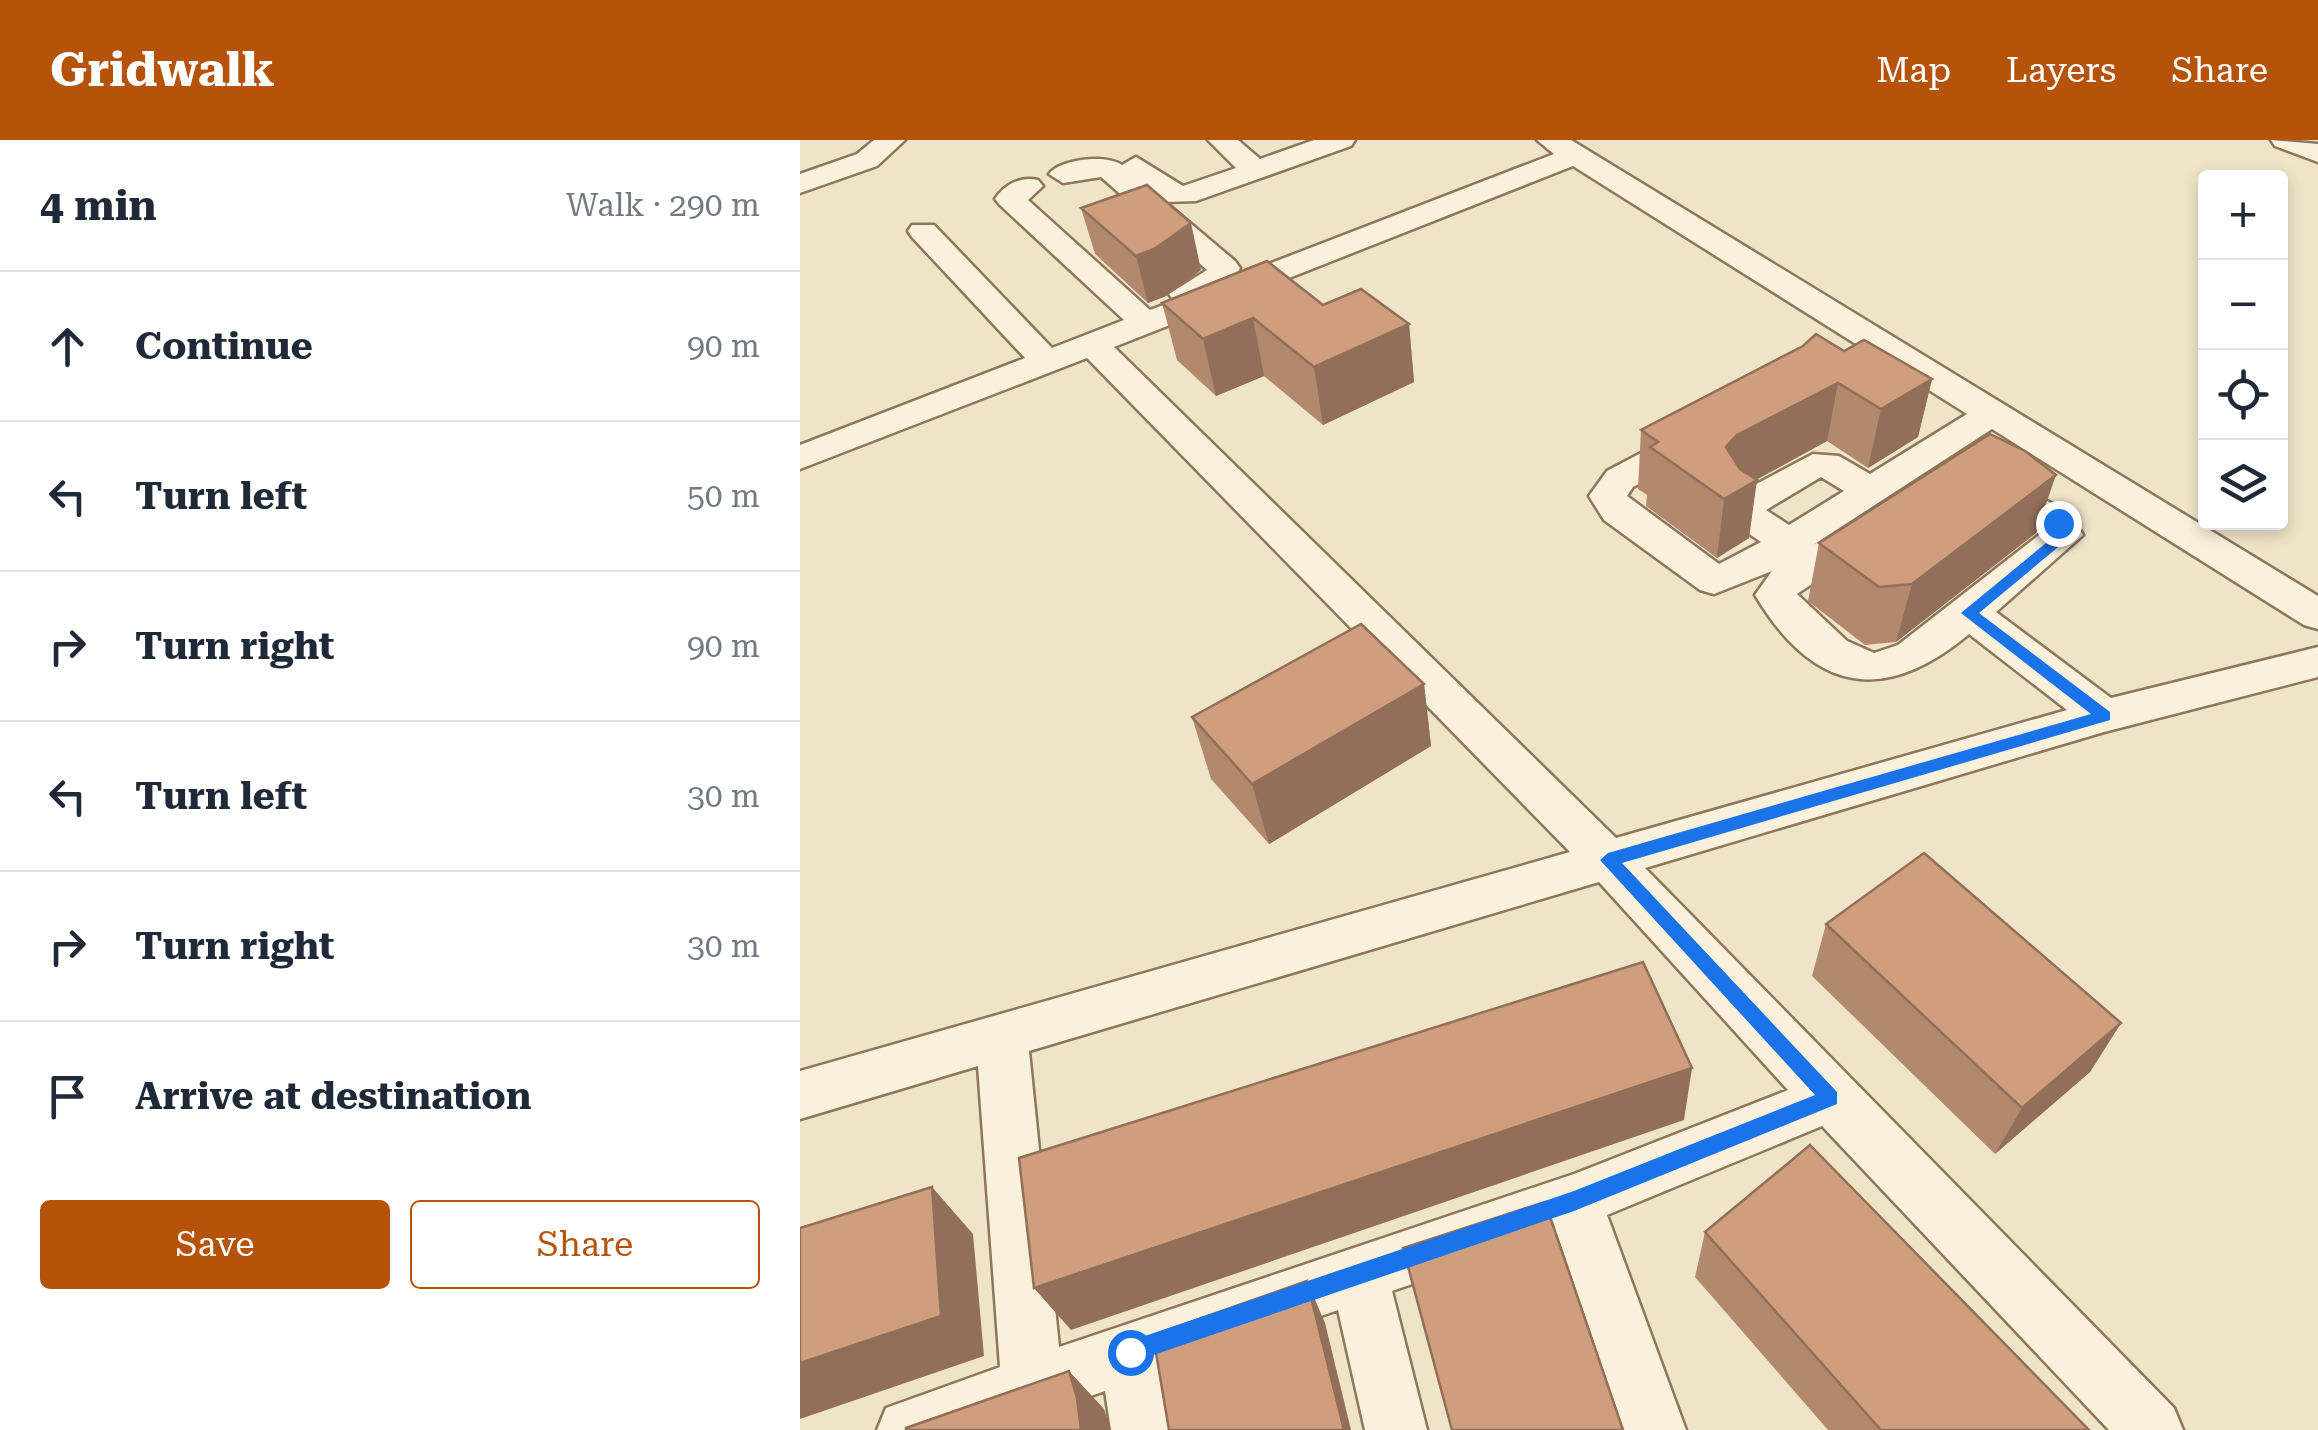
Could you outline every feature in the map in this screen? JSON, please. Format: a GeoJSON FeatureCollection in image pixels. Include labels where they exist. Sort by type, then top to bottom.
{"type":"FeatureCollection","features":[{"type":"Feature","properties":{"kind":"street"},"geometry":{"type":"LineString","coordinates":[[800,184],[867,160],[892,140]]}},
{"type":"Feature","properties":{"kind":"street"},"geometry":{"type":"LineString","coordinates":[[1114,140],[1113,147],[1170,194],[1186,194],[1341,140]]}},
{"type":"Feature","properties":{"kind":"street"},"geometry":{"type":"LineString","coordinates":[[1222,140],[1255,170]]}},
{"type":"Feature","properties":{"kind":"street"},"geometry":{"type":"LineString","coordinates":[[2285,140],[2318,154]]}},
{"type":"Feature","properties":{"kind":"street"},"geometry":{"type":"LineString","coordinates":[[1142,318],[1564,148],[2318,615]]}},
{"type":"Feature","properties":{"kind":"street"},"geometry":{"type":"LineString","coordinates":[[800,458],[1094,345],[1217,282],[1224,268],[1107,166],[1064,174]]}},
{"type":"Feature","properties":{"kind":"street"},"geometry":{"type":"LineString","coordinates":[[1028,186],[1010,198],[1142,318]]}},
{"type":"Feature","properties":{"kind":"street"},"geometry":{"type":"LineString","coordinates":[[1102,202],[1134,192]]}},
{"type":"Feature","properties":{"kind":"street"},"geometry":{"type":"LineString","coordinates":[[1038,224],[1070,213]]}},
{"type":"Feature","properties":{"kind":"street"},"geometry":{"type":"LineString","coordinates":[[1126,224],[1158,213]]}},
{"type":"Feature","properties":{"kind":"street"},"geometry":{"type":"LineString","coordinates":[[923,230],[1048,363]]}},
{"type":"Feature","properties":{"kind":"street"},"geometry":{"type":"LineString","coordinates":[[1063,246],[1095,235]]}},
{"type":"Feature","properties":{"kind":"street"},"geometry":{"type":"LineString","coordinates":[[1094,345],[1608,860],[1830,1098],[2152,1430]]}},
{"type":"Feature","properties":{"kind":"street"},"geometry":{"type":"LineString","coordinates":[[1716,428],[1620,479],[1608,496],[1617,512],[1714,580],[1745,570],[1993,414]]}},
{"type":"Feature","properties":{"kind":"street"},"geometry":{"type":"LineString","coordinates":[[1788,542],[1748,515],[1745,506],[1813,466],[1826,464],[1871,490]]}},
{"type":"Feature","properties":{"kind":"street"},"geometry":{"type":"LineString","coordinates":[[1970,475],[2036,508],[2058,523],[2064,535],[1969,613],[1903,658],[1874,668],[1846,660],[1795,618],[1775,594],[1788,578],[1945,480],[1970,475]]}},
{"type":"Feature","properties":{"kind":"street"},"geometry":{"type":"LineString","coordinates":[[1969,613],[2104,716]]}},
{"type":"Feature","properties":{"kind":"street"},"geometry":{"type":"LineString","coordinates":[[800,1095],[2104,716],[2318,662]]}},
{"type":"Feature","properties":{"kind":"street"},"geometry":{"type":"LineString","coordinates":[[1002,1035],[1032,1386]]}},
{"type":"Feature","properties":{"kind":"street"},"geometry":{"type":"LineString","coordinates":[[914,1429],[1358,1272],[1574,1201],[1830,1098]]}},
{"type":"Feature","properties":{"kind":"street"},"geometry":{"type":"LineString","coordinates":[[1574,1201],[1655,1430]]}},
{"type":"Feature","properties":{"kind":"street"},"geometry":{"type":"LineString","coordinates":[[1358,1272],[1396,1430]]}},
{"type":"Feature","properties":{"kind":"street"},"geometry":{"type":"LineString","coordinates":[[1130,1352],[1142,1430]]}},
{"type":"Feature","properties":{"kind":"building"},"geometry":{"type":"Polygon","coordinates":[[[1147,185],[1191,223],[1154,249],[1136,256],[1081,208],[1147,185]]]}},
{"type":"Feature","properties":{"kind":"building"},"geometry":{"type":"Polygon","coordinates":[[[1267,261],[1323,305],[1361,289],[1409,324],[1314,367],[1253,318],[1203,339],[1162,303],[1267,261]]]}},
{"type":"Feature","properties":{"kind":"building"},"geometry":{"type":"Polygon","coordinates":[[[1816,334],[1844,351],[1864,340],[1932,379],[1881,409],[1838,383],[1737,435],[1726,447],[1740,469],[1757,480],[1724,499],[1650,447],[1658,442],[1641,430],[1803,346],[1816,334]]]}},
{"type":"Feature","properties":{"kind":"building"},"geometry":{"type":"Polygon","coordinates":[[[1990,434],[2025,451],[2056,475],[1912,584],[1879,587],[1819,543],[1990,434]]]}},
{"type":"Feature","properties":{"kind":"building"},"geometry":{"type":"Polygon","coordinates":[[[1361,624],[1424,684],[1252,784],[1192,717],[1361,624]]]}},
{"type":"Feature","properties":{"kind":"building"},"geometry":{"type":"Polygon","coordinates":[[[1924,853],[2121,1023],[2022,1108],[1826,924],[1924,853]]]}},
{"type":"Feature","properties":{"kind":"building"},"geometry":{"type":"Polygon","coordinates":[[[1643,962],[1692,1068],[1034,1288],[1019,1158],[1643,962]]]}},
{"type":"Feature","properties":{"kind":"building"},"geometry":{"type":"Polygon","coordinates":[[[1810,1145],[2089,1430],[1881,1430],[1705,1232],[1810,1145]]]}},
{"type":"Feature","properties":{"kind":"building"},"geometry":{"type":"Polygon","coordinates":[[[932,1187],[941,1316],[800,1363],[800,1228],[932,1187]]]}},
{"type":"Feature","properties":{"kind":"building"},"geometry":{"type":"Polygon","coordinates":[[[1545,1202],[1623,1430],[1452,1430],[1403,1248],[1545,1202]]]}},
{"type":"Feature","properties":{"kind":"building"},"geometry":{"type":"Polygon","coordinates":[[[1307,1281],[1344,1430],[1169,1430],[1153,1335],[1307,1281]]]}},
{"type":"Feature","properties":{"kind":"building"},"geometry":{"type":"Polygon","coordinates":[[[1069,1371],[1081,1430],[906,1430],[906,1428],[1069,1371]]]}},
{"type":"Feature","properties":{"kind":"route"},"geometry":{"type":"LineString","coordinates":[[1130,1352],[1574,1201],[1830,1098],[1608,860],[2104,716],[1969,613],[2064,535],[2058,523]]}}]}
